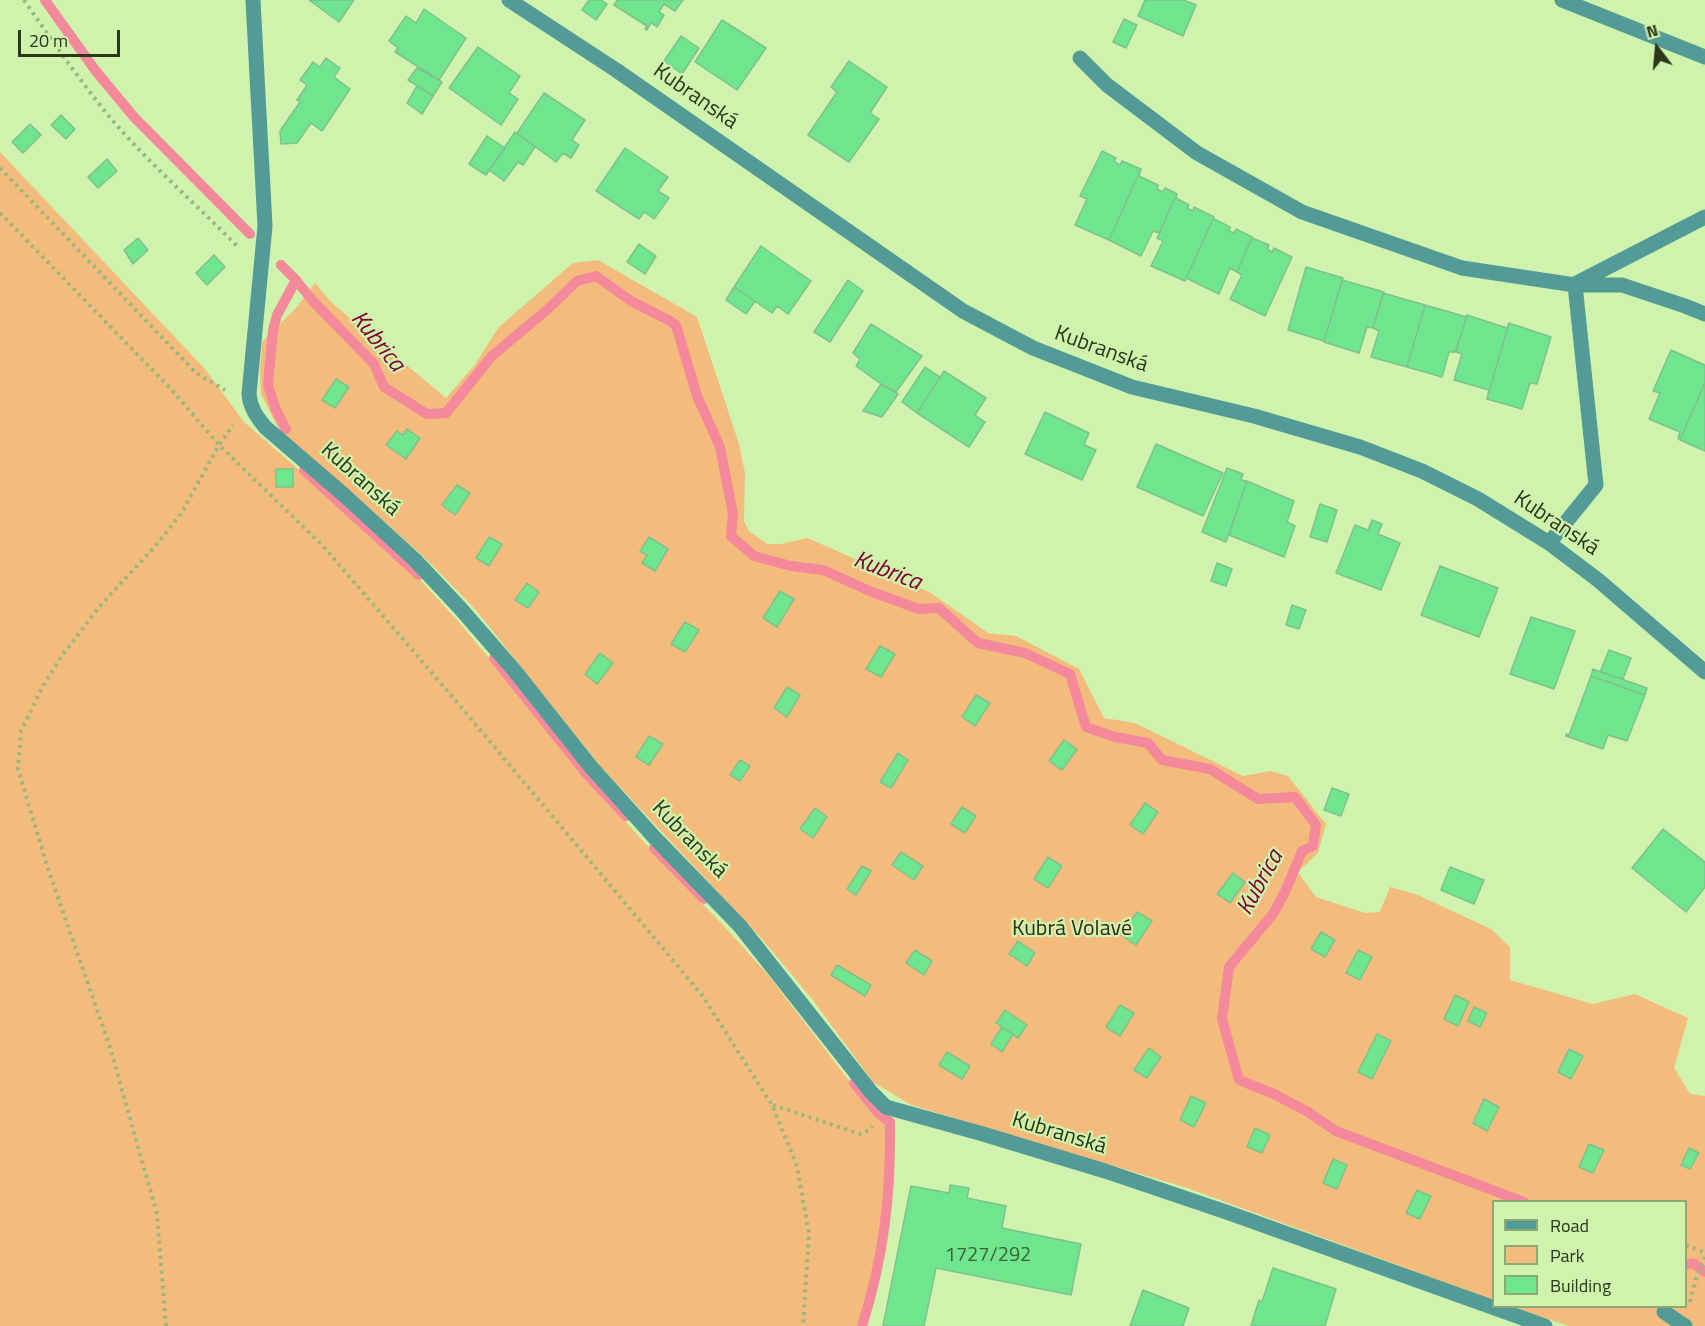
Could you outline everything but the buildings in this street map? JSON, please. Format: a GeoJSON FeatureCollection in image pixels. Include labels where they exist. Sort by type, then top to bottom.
{"type":"FeatureCollection","features":[{"type":"Feature","properties":{"kind":"street"},"geometry":{"type":"LineString","coordinates":[[250,404],[250,376],[265,226],[253,0]]}},
{"type":"Feature","properties":{"kind":"street","name":"Kubranská"},"geometry":{"type":"LineString","coordinates":[[510,0],[616,70],[963,311],[1033,348],[1132,387],[1254,417],[1360,447],[1422,471],[1479,499],[1549,543],[1598,580],[1705,672]]}},
{"type":"Feature","properties":{"kind":"street"},"geometry":{"type":"LineString","coordinates":[[1562,0],[1705,57]]}},
{"type":"Feature","properties":{"kind":"street"},"geometry":{"type":"LineString","coordinates":[[1080,58],[1107,85],[1197,153],[1302,212],[1462,268],[1575,285],[1622,285],[1705,314]]}},
{"type":"Feature","properties":{"kind":"street"},"geometry":{"type":"LineString","coordinates":[[1575,285],[1705,218]]}},
{"type":"Feature","properties":{"kind":"street"},"geometry":{"type":"LineString","coordinates":[[1549,543],[1596,485],[1575,285]]}},
{"type":"Feature","properties":{"kind":"street","name":"Kubranská"},"geometry":{"type":"LineString","coordinates":[[250,404],[265,427],[415,560],[460,608],[514,670],[591,767],[654,837],[740,926],[871,1092],[886,1107],[1105,1171],[1492,1307]]}},
{"type":"Feature","properties":{"kind":"street","name":"Kubranská"},"geometry":{"type":"LineString","coordinates":[[1495,1308],[1545,1326]]}},
{"type":"Feature","properties":{"kind":"street"},"geometry":{"type":"LineString","coordinates":[[1664,1312],[1685,1326]]}},
{"type":"Feature","properties":{"kind":"path"},"geometry":{"type":"LineString","coordinates":[[24,0],[109,116],[261,271]]}},
{"type":"Feature","properties":{"kind":"path"},"geometry":{"type":"LineString","coordinates":[[0,168],[196,373],[250,404]]}},
{"type":"Feature","properties":{"kind":"path"},"geometry":{"type":"LineString","coordinates":[[0,213],[170,388],[219,445],[323,546],[702,995],[772,1105],[796,1166],[809,1234],[803,1326]]}},
{"type":"Feature","properties":{"kind":"path"},"geometry":{"type":"LineString","coordinates":[[166,1326],[157,1214],[109,1044],[48,869],[18,769],[21,731],[42,688],[61,657],[99,607],[159,542],[182,512],[219,445]]}},
{"type":"Feature","properties":{"kind":"path"},"geometry":{"type":"LineString","coordinates":[[772,1105],[860,1134],[869,1130],[886,1107]]}},
{"type":"Feature","properties":{"kind":"path"},"geometry":{"type":"LineString","coordinates":[[1687,1246],[1705,1256],[1696,1279]]}},
{"type":"Feature","properties":{"kind":"green space"},"geometry":{"type":"Polygon","coordinates":[[[0,152],[205,369],[244,422],[414,573],[500,671],[582,774],[769,976],[876,1116],[893,1124],[885,1252],[862,1326],[0,1326],[0,152]]]}},
{"type":"Feature","properties":{"kind":"green space","name":"Kubrá Volavé"},"geometry":{"type":"Polygon","coordinates":[[[598,260],[697,317],[739,444],[745,473],[744,521],[749,531],[767,544],[781,544],[808,538],[931,593],[988,633],[1016,636],[1079,669],[1104,718],[1135,723],[1243,776],[1271,771],[1288,776],[1326,824],[1318,853],[1298,872],[1316,897],[1365,913],[1380,912],[1390,887],[1418,895],[1491,929],[1510,947],[1510,980],[1593,1004],[1635,994],[1688,1018],[1674,1068],[1690,1094],[1705,1096],[1705,1326],[1569,1326],[1516,1308],[1687,1308],[1687,1200],[1492,1200],[1492,1300],[1187,1188],[911,1105],[873,1082],[812,999],[761,938],[601,767],[475,609],[425,558],[289,440],[278,428],[261,394],[262,342],[296,308],[315,283],[332,303],[446,398],[474,366],[499,327],[573,263],[598,260]]]}},
{"type":"Feature","properties":{"kind":"waterway","name":"Kubrica"},"geometry":{"type":"LineString","coordinates":[[45,0],[95,70],[134,117],[250,234]]}},
{"type":"Feature","properties":{"kind":"waterway","name":"Kubrica"},"geometry":{"type":"LineString","coordinates":[[281,265],[374,364],[384,387],[427,414],[446,413],[492,356],[577,281],[596,276],[631,301],[676,325],[697,396],[720,447],[733,514],[731,536],[754,556],[791,566],[823,570],[872,592],[919,609],[939,608],[978,643],[1025,653],[1070,674],[1086,727],[1115,737],[1148,743],[1162,760],[1210,769],[1258,799],[1295,797],[1316,825],[1313,846],[1302,851],[1273,914],[1229,967],[1222,1019],[1239,1080],[1274,1094],[1308,1112],[1336,1131],[1519,1200]]}},
{"type":"Feature","properties":{"kind":"waterway"},"geometry":{"type":"LineString","coordinates":[[286,429],[276,410],[268,385],[273,330],[277,315],[296,280]]}},
{"type":"Feature","properties":{"kind":"waterway"},"geometry":{"type":"LineString","coordinates":[[304,470],[419,575]]}},
{"type":"Feature","properties":{"kind":"waterway"},"geometry":{"type":"LineString","coordinates":[[494,658],[585,772],[626,816]]}},
{"type":"Feature","properties":{"kind":"waterway"},"geometry":{"type":"LineString","coordinates":[[654,848],[704,899]]}},
{"type":"Feature","properties":{"kind":"waterway"},"geometry":{"type":"LineString","coordinates":[[854,1083],[878,1113],[890,1122],[885,1225],[876,1275],[862,1326]]}},
{"type":"Feature","properties":{"kind":"waterway","name":"Kubrica"},"geometry":{"type":"LineString","coordinates":[[1687,1265],[1693,1263],[1705,1272]]}}]}
